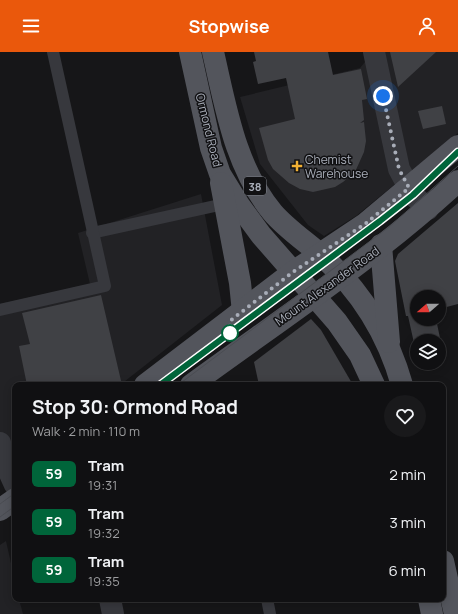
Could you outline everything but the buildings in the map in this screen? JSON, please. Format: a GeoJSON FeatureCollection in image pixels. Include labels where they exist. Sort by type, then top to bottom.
{"type":"FeatureCollection","features":[{"type":"Feature","properties":{"kind":"main road","name":"Ormond Road"},"geometry":{"type":"LineString","coordinates":[[190,52],[211,148],[220,174],[248,217],[314,296]]}},
{"type":"Feature","properties":{"kind":"main road","name":"Ormond Road"},"geometry":{"type":"LineString","coordinates":[[213,52],[231,129],[243,163],[258,191],[273,212],[295,236],[320,255],[340,276]]}},
{"type":"Feature","properties":{"kind":"main road"},"geometry":{"type":"LineString","coordinates":[[149,382],[243,312],[293,272],[365,224],[458,146]]}},
{"type":"Feature","properties":{"kind":"main road"},"geometry":{"type":"LineString","coordinates":[[220,174],[224,204],[240,283],[243,312]]}},
{"type":"Feature","properties":{"kind":"main road","name":"Mount Alexander Road"},"geometry":{"type":"LineString","coordinates":[[195,382],[381,246],[428,209],[458,181]]}},
{"type":"Feature","properties":{"kind":"main road"},"geometry":{"type":"LineString","coordinates":[[381,246],[390,348]]}},
{"type":"Feature","properties":{"kind":"main road","name":"38"},"geometry":{"type":"LineString","coordinates":[[340,276],[362,302],[381,330],[390,348],[401,382]]}},
{"type":"Feature","properties":{"kind":"main road","name":"38"},"geometry":{"type":"LineString","coordinates":[[314,296],[337,322],[360,355],[373,382]]}},
{"type":"Feature","properties":{"kind":"main road"},"geometry":{"type":"LineString","coordinates":[[0,510],[12,501]]}},
{"type":"Feature","properties":{"kind":"main road"},"geometry":{"type":"LineString","coordinates":[[446,575],[455,614]]}},
{"type":"Feature","properties":{"kind":"main road"},"geometry":{"type":"LineString","coordinates":[[430,602],[432,614]]}},
{"type":"Feature","properties":{"kind":"street"},"geometry":{"type":"LineString","coordinates":[[374,52],[399,169],[409,188],[420,202],[428,209]]}},
{"type":"Feature","properties":{"kind":"street"},"geometry":{"type":"LineString","coordinates":[[0,443],[6,465],[12,478]]}},
{"type":"Feature","properties":{"kind":"street"},"geometry":{"type":"LineString","coordinates":[[111,602],[113,614]]}},
{"type":"Feature","properties":{"kind":"lane"},"geometry":{"type":"LineString","coordinates":[[0,310],[105,286],[53,52]]}},
{"type":"Feature","properties":{"kind":"lane"},"geometry":{"type":"LineString","coordinates":[[92,233],[224,204]]}},
{"type":"Feature","properties":{"kind":"lane"},"geometry":{"type":"LineString","coordinates":[[268,602],[270,614]]}},
{"type":"Feature","properties":{"kind":"shaded area"},"geometry":{"type":"Polygon","coordinates":[[[373,52],[458,52],[458,133],[356,216],[324,236],[308,225],[260,164],[240,97],[360,68],[373,52]]]}},
{"type":"Feature","properties":{"kind":"shaded area"},"geometry":{"type":"Polygon","coordinates":[[[201,194],[222,305],[124,382],[12,382],[12,467],[0,477],[0,304],[90,284],[78,233],[201,194]]]}},
{"type":"Feature","properties":{"kind":"shaded area"},"geometry":{"type":"Polygon","coordinates":[[[6,541],[12,568],[12,602],[20,602],[23,614],[0,614],[0,545],[6,541]]]}},
{"type":"Feature","properties":{"kind":"tram line"},"geometry":{"type":"LineString","coordinates":[[164,382],[380,221],[413,195],[458,152]]}},
{"type":"Feature","properties":{"kind":"tram line","name":"59"},"geometry":{"type":"LineString","coordinates":[[164,382],[380,221],[413,195],[458,152]]}},
{"type":"Feature","properties":{"kind":"tram line"},"geometry":{"type":"LineString","coordinates":[[182,382],[389,227],[458,166]]}},
{"type":"Feature","properties":{"kind":"tram line"},"geometry":{"type":"LineString","coordinates":[[0,504],[12,495]]}},
{"type":"Feature","properties":{"kind":"tram line"},"geometry":{"type":"LineString","coordinates":[[0,517],[12,508]]}},
{"type":"Feature","properties":{"kind":"place","name":"Chemist Warehouse"},"geometry":{"type":"Point","coordinates":[297,166]}},
{"type":"Feature","properties":{"kind":"route"},"geometry":{"type":"LineString","coordinates":[[230,333],[230,321],[293,272],[365,224],[409,188],[399,169],[383,96]]}}]}
